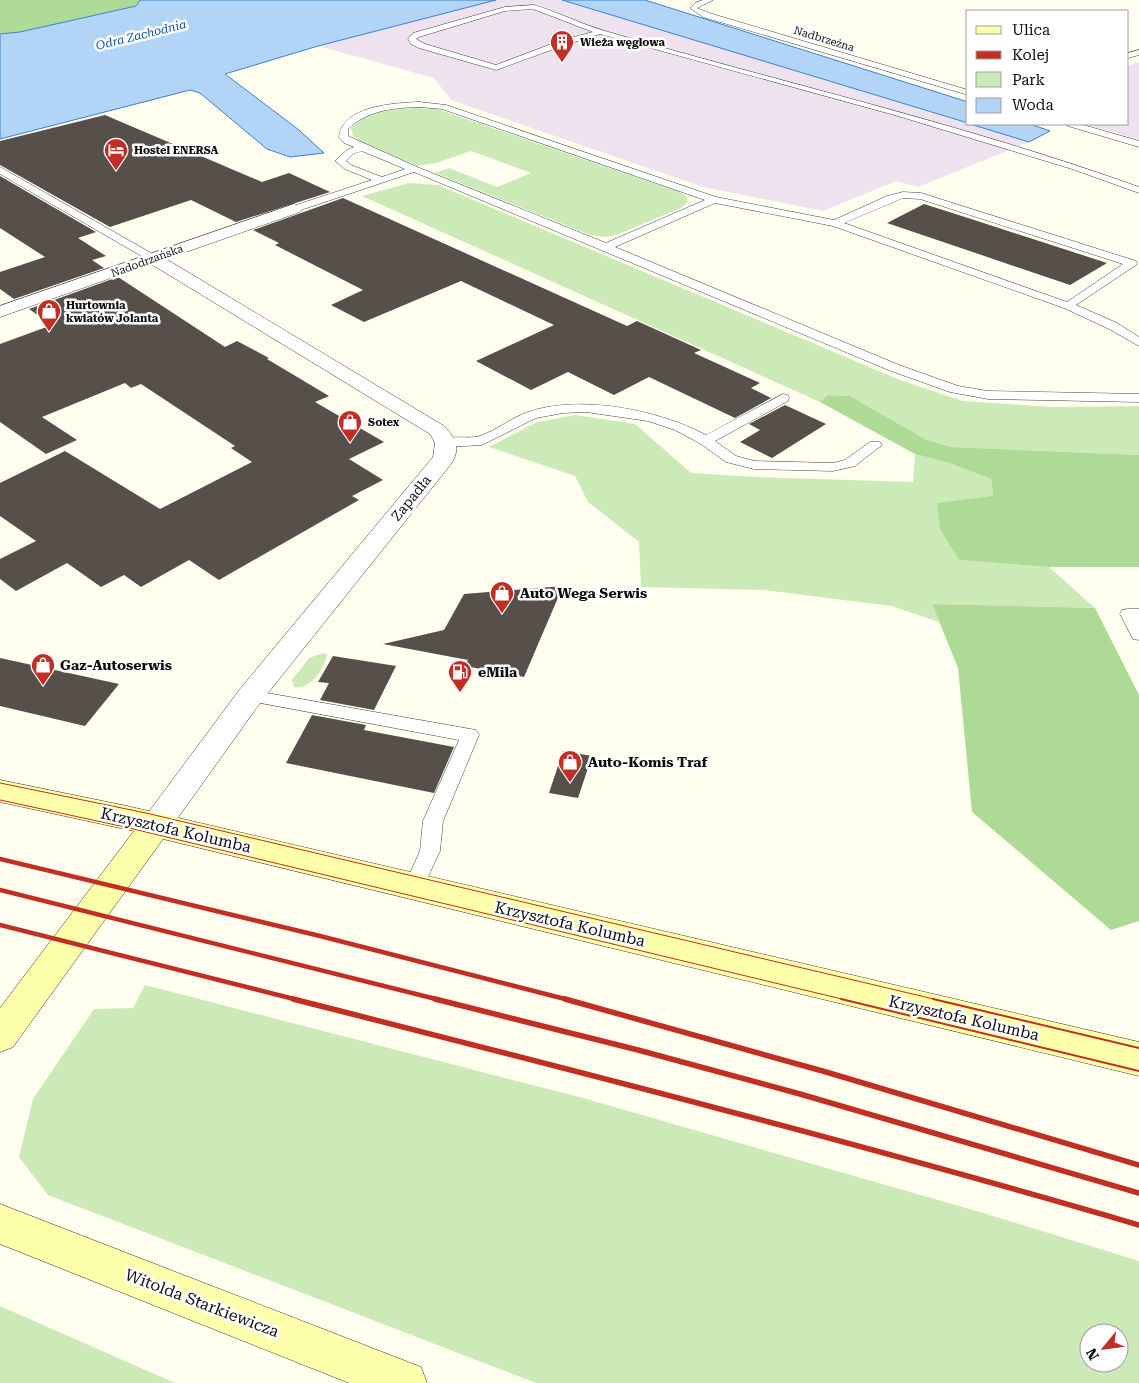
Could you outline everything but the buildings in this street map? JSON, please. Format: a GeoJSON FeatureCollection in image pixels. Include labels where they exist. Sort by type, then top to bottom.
{"type":"FeatureCollection","features":[{"type":"Feature","properties":{"kind":"street","name":"Nadodrzańska"},"geometry":{"type":"LineString","coordinates":[[0,312],[294,209]]}},
{"type":"Feature","properties":{"kind":"street"},"geometry":{"type":"LineString","coordinates":[[154,259],[437,430],[447,443]]}},
{"type":"Feature","properties":{"kind":"street","name":"Zapadła"},"geometry":{"type":"LineString","coordinates":[[156,825],[250,696],[443,459],[447,452],[447,443]]}},
{"type":"Feature","properties":{"kind":"street","name":"Krzysztofa Kolumba"},"geometry":{"type":"LineString","coordinates":[[0,791],[156,825],[1139,1059]]}},
{"type":"Feature","properties":{"kind":"street"},"geometry":{"type":"LineString","coordinates":[[0,1036],[156,825]]}},
{"type":"Feature","properties":{"kind":"street","name":"Witolda Starkiewicza"},"geometry":{"type":"LineString","coordinates":[[0,1224],[404,1383]]}},
{"type":"Feature","properties":{"kind":"lane","name":"Nadbrzeżna"},"geometry":{"type":"LineString","coordinates":[[710,0],[697,4],[693,8],[706,15],[966,92]]}},
{"type":"Feature","properties":{"kind":"lane"},"geometry":{"type":"LineString","coordinates":[[600,32],[562,43],[496,68],[422,46],[412,39],[416,36],[496,11],[525,6],[541,9],[600,32],[901,114],[1075,167],[1139,190]]}},
{"type":"Feature","properties":{"kind":"lane"},"geometry":{"type":"LineString","coordinates":[[1139,342],[1106,323],[1068,306],[835,223],[714,200],[456,110],[417,104],[387,108],[352,120],[344,128],[343,137],[361,148],[606,247],[895,368],[955,389],[988,395],[1139,398]]}},
{"type":"Feature","properties":{"kind":"lane"},"geometry":{"type":"LineString","coordinates":[[1074,125],[1139,144]]}},
{"type":"Feature","properties":{"kind":"lane"},"geometry":{"type":"LineString","coordinates":[[361,148],[350,152],[340,161],[348,167],[382,180]]}},
{"type":"Feature","properties":{"kind":"lane"},"geometry":{"type":"LineString","coordinates":[[294,209],[414,169]]}},
{"type":"Feature","properties":{"kind":"lane"},"geometry":{"type":"LineString","coordinates":[[0,170],[154,259]]}},
{"type":"Feature","properties":{"kind":"lane"},"geometry":{"type":"LineString","coordinates":[[835,223],[891,198],[903,195],[921,196],[1132,263],[1068,306]]}},
{"type":"Feature","properties":{"kind":"lane"},"geometry":{"type":"LineString","coordinates":[[606,247],[714,200]]}},
{"type":"Feature","properties":{"kind":"lane"},"geometry":{"type":"LineString","coordinates":[[706,441],[783,398]]}},
{"type":"Feature","properties":{"kind":"lane"},"geometry":{"type":"LineString","coordinates":[[447,443],[482,440],[532,415],[563,409],[586,408],[650,417],[680,427],[706,441],[731,459],[754,465],[833,467],[850,463],[874,445]]}},
{"type":"Feature","properties":{"kind":"lane"},"geometry":{"type":"LineString","coordinates":[[1139,614],[1128,614],[1139,635]]}},
{"type":"Feature","properties":{"kind":"lane"},"geometry":{"type":"LineString","coordinates":[[250,696],[470,736],[433,821],[430,851],[414,886]]}},
{"type":"Feature","properties":{"kind":"shaded area"},"geometry":{"type":"Polygon","coordinates":[[[496,0],[562,0],[966,123],[966,125],[973,125],[1029,142],[918,187],[896,181],[823,211],[703,187],[451,100],[434,78],[318,46],[496,0]]]}},
{"type":"Feature","properties":{"kind":"shaded area"},"geometry":{"type":"Polygon","coordinates":[[[1139,62],[1139,140],[1089,125],[1129,125],[1129,66],[1139,62]]]}},
{"type":"Feature","properties":{"kind":"green space"},"geometry":{"type":"Polygon","coordinates":[[[0,0],[140,0],[135,6],[20,32],[0,34],[0,0]]]}},
{"type":"Feature","properties":{"kind":"green space"},"geometry":{"type":"Polygon","coordinates":[[[437,109],[677,191],[686,196],[688,202],[681,208],[616,235],[605,237],[590,235],[435,173],[449,168],[497,187],[531,173],[471,151],[436,163],[417,166],[361,142],[353,136],[351,128],[357,122],[372,114],[389,110],[437,109]]]}},
{"type":"Feature","properties":{"kind":"green space"},"geometry":{"type":"Polygon","coordinates":[[[409,183],[438,185],[900,380],[963,401],[1052,407],[1139,406],[1139,455],[951,447],[925,439],[850,396],[828,395],[820,402],[362,196],[409,183]]]}},
{"type":"Feature","properties":{"kind":"green space"},"geometry":{"type":"Polygon","coordinates":[[[828,395],[850,396],[925,439],[951,447],[1139,455],[1139,567],[1049,567],[959,560],[940,529],[937,503],[993,496],[991,479],[949,463],[915,454],[820,402],[828,395]]]}},
{"type":"Feature","properties":{"kind":"green space"},"geometry":{"type":"Polygon","coordinates":[[[575,415],[635,424],[691,473],[913,482],[915,454],[949,463],[991,479],[993,496],[959,560],[1049,567],[1095,608],[932,604],[939,622],[891,606],[764,590],[641,587],[639,542],[588,502],[575,476],[489,447],[537,422],[575,415]]]}},
{"type":"Feature","properties":{"kind":"green space"},"geometry":{"type":"Polygon","coordinates":[[[932,604],[1095,608],[1139,695],[1139,921],[1111,930],[972,812],[958,668],[932,604]]]}},
{"type":"Feature","properties":{"kind":"green space"},"geometry":{"type":"Polygon","coordinates":[[[323,653],[327,654],[326,660],[316,677],[306,685],[294,687],[292,680],[309,658],[323,653]]]}},
{"type":"Feature","properties":{"kind":"green space"},"geometry":{"type":"Polygon","coordinates":[[[145,985],[583,1098],[980,1212],[1139,1261],[1139,1383],[536,1383],[48,1195],[19,1157],[33,1099],[94,1009],[133,1008],[145,985]]]}},
{"type":"Feature","properties":{"kind":"green space"},"geometry":{"type":"Polygon","coordinates":[[[0,1306],[175,1383],[0,1383],[0,1306]]]}},
{"type":"Feature","properties":{"kind":"water","name":"Odra Zachodnia"},"geometry":{"type":"Polygon","coordinates":[[[140,0],[496,0],[318,46],[225,74],[299,130],[324,153],[290,157],[267,149],[200,93],[190,90],[0,139],[0,34],[20,32],[136,6],[140,0]]]}},
{"type":"Feature","properties":{"kind":"water"},"geometry":{"type":"Polygon","coordinates":[[[562,0],[645,0],[966,101],[966,122],[562,0]]]}},
{"type":"Feature","properties":{"kind":"water"},"geometry":{"type":"Polygon","coordinates":[[[973,125],[1033,125],[1050,131],[1029,142],[973,125]]]}},
{"type":"Feature","properties":{"kind":"tram line"},"geometry":{"type":"LineString","coordinates":[[0,783],[146,813],[938,1000]]}},
{"type":"Feature","properties":{"kind":"tram line"},"geometry":{"type":"LineString","coordinates":[[0,800],[125,827],[846,1000]]}},
{"type":"Feature","properties":{"kind":"tram line"},"geometry":{"type":"LineString","coordinates":[[841,999],[1139,1071]]}},
{"type":"Feature","properties":{"kind":"tram line"},"geometry":{"type":"LineString","coordinates":[[933,999],[1139,1048]]}},
{"type":"Feature","properties":{"kind":"railway"},"geometry":{"type":"LineString","coordinates":[[0,859],[320,936],[569,1000]]}},
{"type":"Feature","properties":{"kind":"railway"},"geometry":{"type":"LineString","coordinates":[[0,890],[440,1000]]}},
{"type":"Feature","properties":{"kind":"railway"},"geometry":{"type":"LineString","coordinates":[[0,925],[298,1000]]}},
{"type":"Feature","properties":{"kind":"railway"},"geometry":{"type":"LineString","coordinates":[[293,999],[823,1136],[1139,1225]]}},
{"type":"Feature","properties":{"kind":"railway"},"geometry":{"type":"LineString","coordinates":[[435,999],[638,1050],[800,1094],[1139,1193]]}},
{"type":"Feature","properties":{"kind":"railway"},"geometry":{"type":"LineString","coordinates":[[565,999],[826,1072],[1139,1165]]}},
{"type":"Feature","properties":{"kind":"place","name":"Wieża węglowa"},"geometry":{"type":"Point","coordinates":[562,63]}},
{"type":"Feature","properties":{"kind":"place","name":"Hostel ENERSA"},"geometry":{"type":"Point","coordinates":[116,171]}},
{"type":"Feature","properties":{"kind":"place","name":"Hurtownia kwiatów Jolanta"},"geometry":{"type":"Point","coordinates":[49,332]}},
{"type":"Feature","properties":{"kind":"place","name":"Sotex"},"geometry":{"type":"Point","coordinates":[350,443]}},
{"type":"Feature","properties":{"kind":"place","name":"Auto Wega Serwis"},"geometry":{"type":"Point","coordinates":[502,614]}},
{"type":"Feature","properties":{"kind":"place","name":"Gaz-Autoserwis"},"geometry":{"type":"Point","coordinates":[43,686]}},
{"type":"Feature","properties":{"kind":"place","name":"eMila"},"geometry":{"type":"Point","coordinates":[460,693]}},
{"type":"Feature","properties":{"kind":"place","name":"Auto-Komis Traf"},"geometry":{"type":"Point","coordinates":[570,783]}}]}
